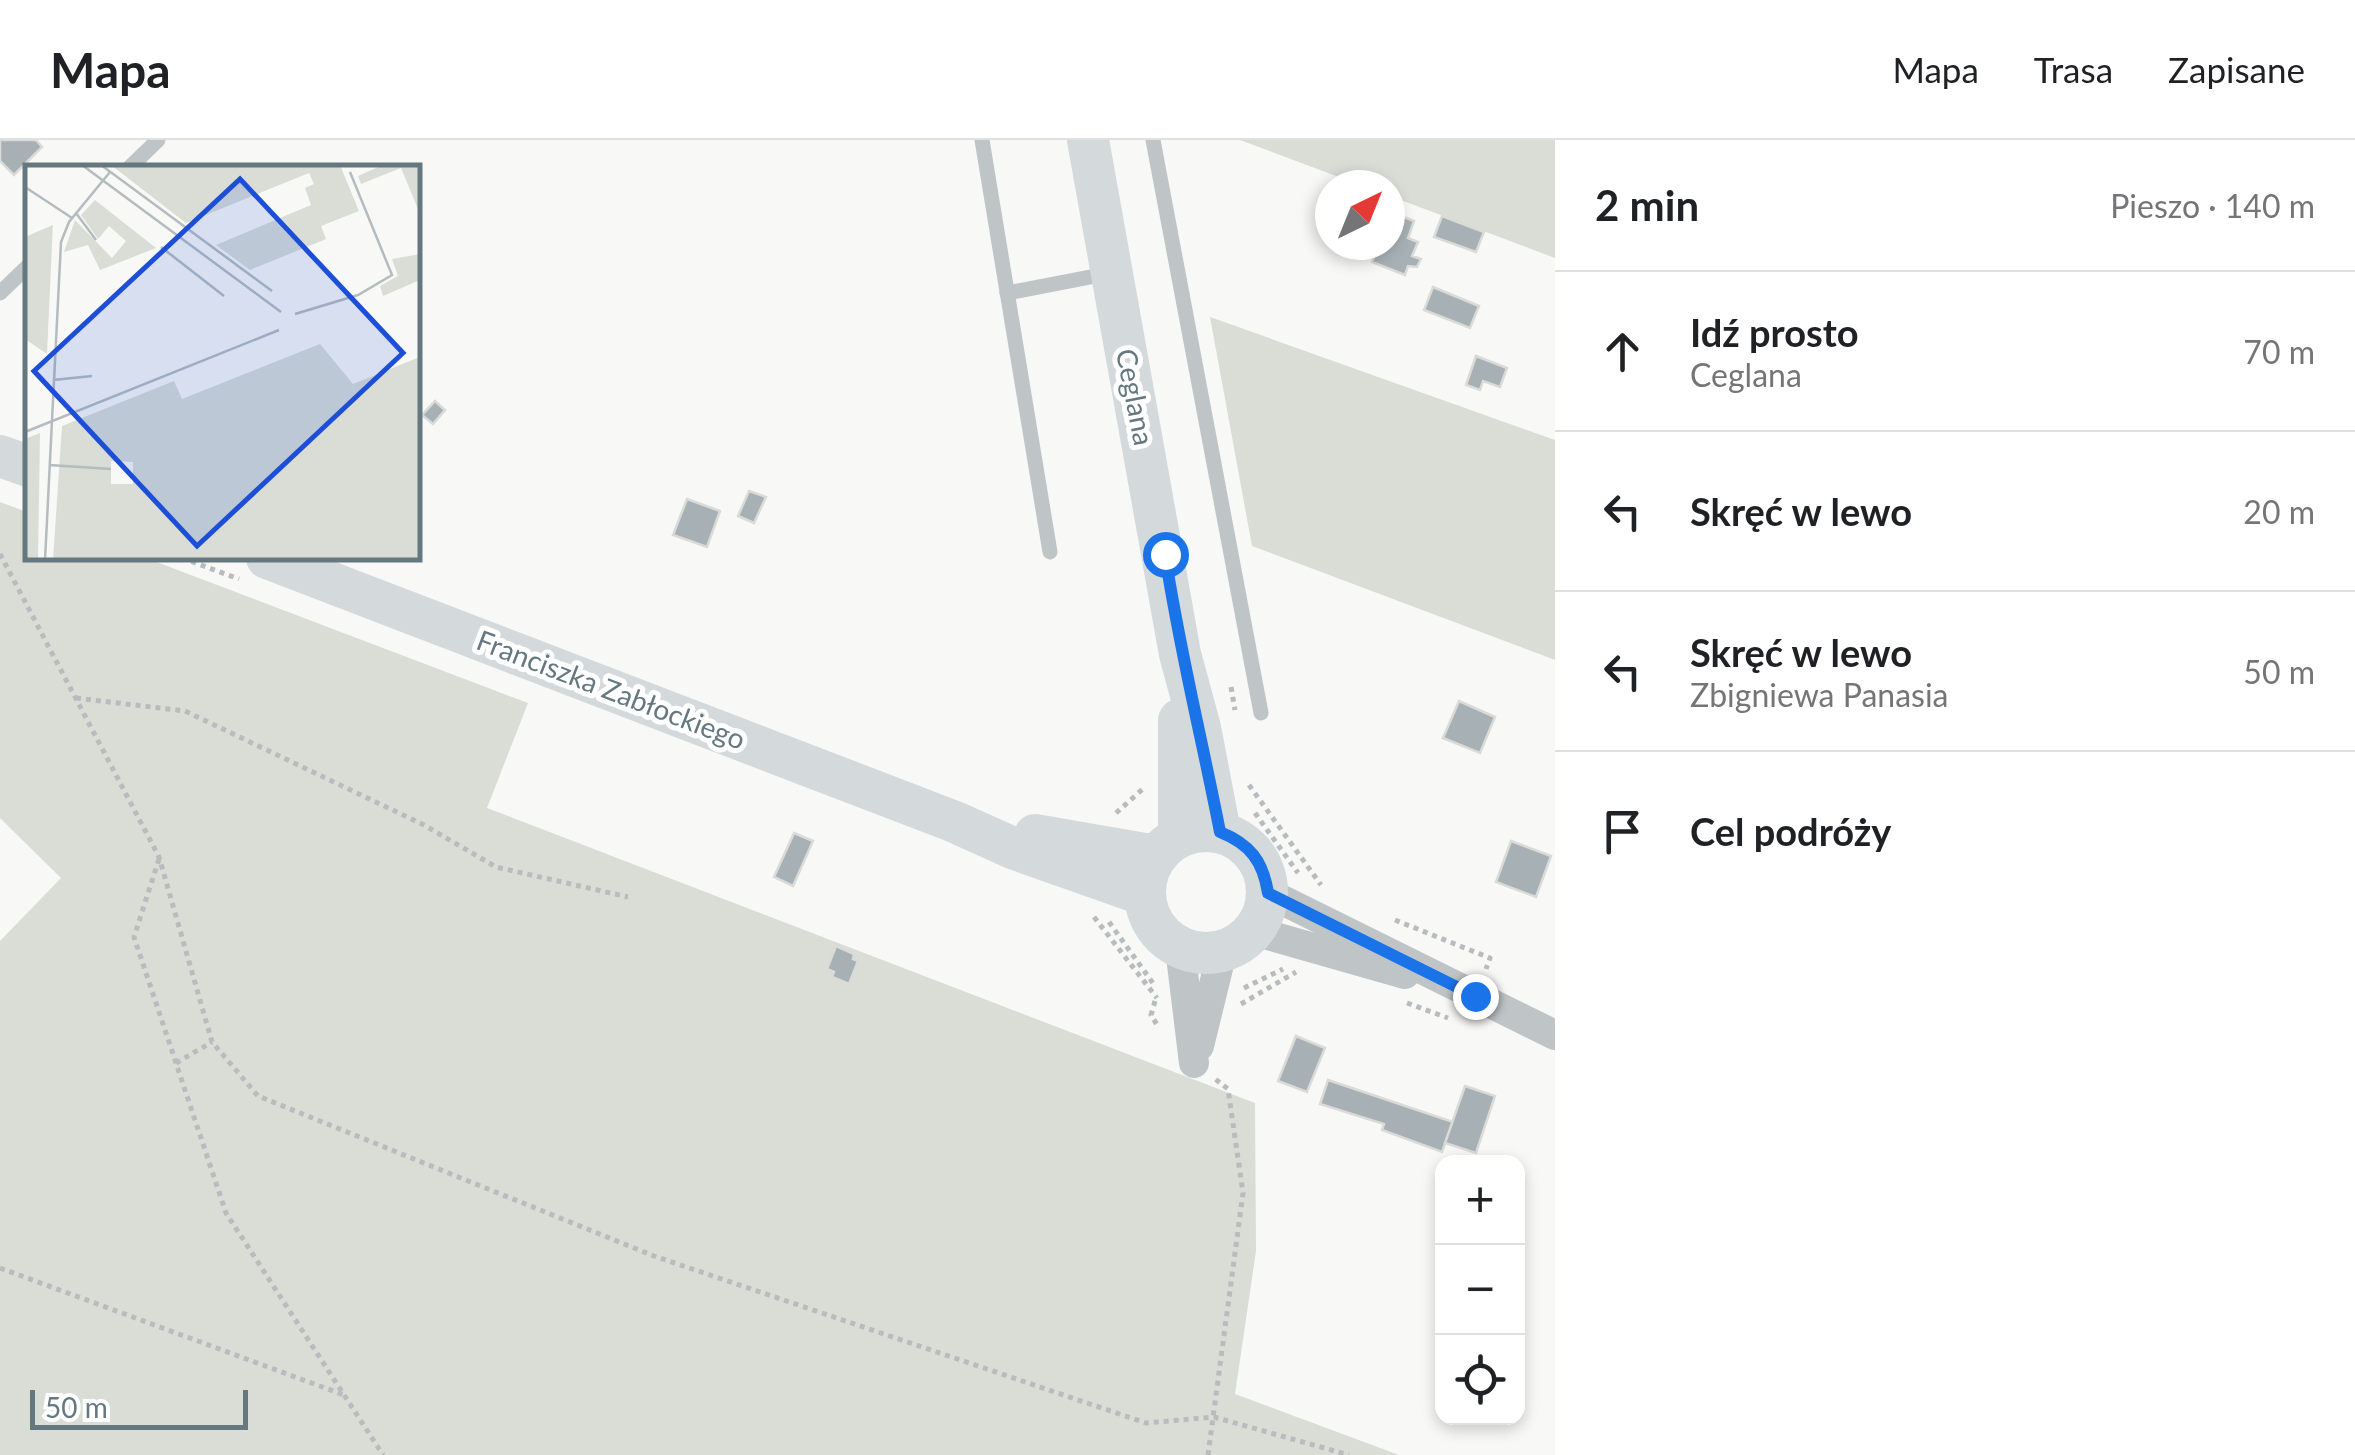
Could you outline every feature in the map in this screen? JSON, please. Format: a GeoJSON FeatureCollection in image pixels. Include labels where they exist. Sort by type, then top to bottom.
{"type":"FeatureCollection","features":[{"type":"Feature","properties":{"kind":"street","name":"Ceglana"},"geometry":{"type":"LineString","coordinates":[[1088,140],[1180,654],[1200,728],[1175,855],[1150,916],[1162,935],[1231,931]]}},
{"type":"Feature","properties":{"kind":"street"},"geometry":{"type":"LineString","coordinates":[[0,456],[25,465]]}},
{"type":"Feature","properties":{"kind":"street","name":"Franciszka Zabłockiego"},"geometry":{"type":"LineString","coordinates":[[272,560],[955,822],[1175,855]]}},
{"type":"Feature","properties":{"kind":"street"},"geometry":{"type":"LineString","coordinates":[[1175,855],[1240,840],[1255,854],[1265,872],[1231,931],[1198,1005],[1194,1063]]}},
{"type":"Feature","properties":{"kind":"street"},"geometry":{"type":"LineString","coordinates":[[1231,931],[1445,983],[1555,1035]]}},
{"type":"Feature","properties":{"kind":"lane"},"geometry":{"type":"LineString","coordinates":[[132,165],[158,140]]}},
{"type":"Feature","properties":{"kind":"lane"},"geometry":{"type":"LineString","coordinates":[[982,140],[1050,552]]}},
{"type":"Feature","properties":{"kind":"lane"},"geometry":{"type":"LineString","coordinates":[[1153,140],[1262,712]]}},
{"type":"Feature","properties":{"kind":"lane"},"geometry":{"type":"LineString","coordinates":[[0,293],[25,269]]}},
{"type":"Feature","properties":{"kind":"lane"},"geometry":{"type":"LineString","coordinates":[[1007,293],[1112,273]]}},
{"type":"Feature","properties":{"kind":"path"},"geometry":{"type":"LineString","coordinates":[[0,554],[160,856],[212,1042],[258,1096],[654,1256],[1146,1423],[1214,1417],[1348,1455]]}},
{"type":"Feature","properties":{"kind":"path"},"geometry":{"type":"LineString","coordinates":[[76,698],[184,711],[424,824],[496,866],[628,897]]}},
{"type":"Feature","properties":{"kind":"path"},"geometry":{"type":"LineString","coordinates":[[1104,824],[1154,779]]}},
{"type":"Feature","properties":{"kind":"path"},"geometry":{"type":"LineString","coordinates":[[160,856],[134,937],[226,1213],[384,1455]]}},
{"type":"Feature","properties":{"kind":"path"},"geometry":{"type":"LineString","coordinates":[[1318,884],[1334,891]]}},
{"type":"Feature","properties":{"kind":"path"},"geometry":{"type":"LineString","coordinates":[[1083,903],[1162,1003],[1236,1006],[1300,970]]}},
{"type":"Feature","properties":{"kind":"path"},"geometry":{"type":"LineString","coordinates":[[1382,914],[1490,958],[1464,1024],[1400,1001]]}},
{"type":"Feature","properties":{"kind":"path"},"geometry":{"type":"LineString","coordinates":[[176,1062],[212,1042]]}},
{"type":"Feature","properties":{"kind":"path"},"geometry":{"type":"LineString","coordinates":[[1194,1063],[1228,1089],[1242,1193],[1208,1455]]}},
{"type":"Feature","properties":{"kind":"path"},"geometry":{"type":"LineString","coordinates":[[0,1268],[344,1396]]}},
{"type":"Feature","properties":{"kind":"shaded area"},"geometry":{"type":"Polygon","coordinates":[[[1240,140],[1555,140],[1555,258],[1405,202],[1405,170],[1320,170],[1240,140]]]}},
{"type":"Feature","properties":{"kind":"shaded area"},"geometry":{"type":"Polygon","coordinates":[[[1210,317],[1555,440],[1555,660],[1252,546],[1210,317]]]}},
{"type":"Feature","properties":{"kind":"shaded area"},"geometry":{"type":"Polygon","coordinates":[[[0,502],[25,511],[25,560],[151,560],[528,703],[487,808],[1255,1103],[1256,1251],[1235,1394],[1399,1455],[0,1455],[0,941],[61,878],[0,818],[0,502]]]}},
{"type":"Feature","properties":{"kind":"building"},"geometry":{"type":"Polygon","coordinates":[[[0,140],[36,140],[42,147],[14,175],[0,161],[0,140]]]}},
{"type":"Feature","properties":{"kind":"building"},"geometry":{"type":"Polygon","coordinates":[[[1442,216],[1484,232],[1476,252],[1434,237],[1442,216]]]}},
{"type":"Feature","properties":{"kind":"building"},"geometry":{"type":"Polygon","coordinates":[[[1405,217],[1414,221],[1408,238],[1418,242],[1412,256],[1421,259],[1417,267],[1408,266],[1405,275],[1372,262],[1405,260],[1405,217]]]}},
{"type":"Feature","properties":{"kind":"building"},"geometry":{"type":"Polygon","coordinates":[[[1433,287],[1479,306],[1470,328],[1424,310],[1433,287]]]}},
{"type":"Feature","properties":{"kind":"building"},"geometry":{"type":"Polygon","coordinates":[[[1476,356],[1507,368],[1500,387],[1483,381],[1480,390],[1466,385],[1476,356]]]}},
{"type":"Feature","properties":{"kind":"building"},"geometry":{"type":"Polygon","coordinates":[[[435,401],[445,410],[433,424],[422,415],[435,401]]]}},
{"type":"Feature","properties":{"kind":"building"},"geometry":{"type":"Polygon","coordinates":[[[749,491],[766,497],[754,523],[738,516],[749,491]]]}},
{"type":"Feature","properties":{"kind":"building"},"geometry":{"type":"Polygon","coordinates":[[[687,499],[720,511],[707,547],[673,535],[687,499]]]}},
{"type":"Feature","properties":{"kind":"building"},"geometry":{"type":"Polygon","coordinates":[[[1459,701],[1495,717],[1480,753],[1443,738],[1459,701]]]}},
{"type":"Feature","properties":{"kind":"building"},"geometry":{"type":"Polygon","coordinates":[[[794,833],[813,841],[793,886],[774,877],[794,833]]]}},
{"type":"Feature","properties":{"kind":"building"},"geometry":{"type":"Polygon","coordinates":[[[1511,841],[1551,856],[1536,897],[1496,882],[1511,841]]]}},
{"type":"Feature","properties":{"kind":"building"},"geometry":{"type":"Polygon","coordinates":[[[836,946],[854,954],[853,959],[858,961],[849,984],[832,977],[834,972],[827,969],[836,946]]]}},
{"type":"Feature","properties":{"kind":"building"},"geometry":{"type":"Polygon","coordinates":[[[1296,1036],[1325,1048],[1307,1092],[1278,1081],[1296,1036]]]}},
{"type":"Feature","properties":{"kind":"building"},"geometry":{"type":"Polygon","coordinates":[[[1328,1080],[1453,1122],[1442,1152],[1382,1130],[1384,1124],[1320,1104],[1328,1080]]]}},
{"type":"Feature","properties":{"kind":"building"},"geometry":{"type":"Polygon","coordinates":[[[1465,1086],[1495,1096],[1476,1153],[1445,1143],[1465,1086]]]}},
{"type":"Feature","properties":{"kind":"route"},"geometry":{"type":"LineString","coordinates":[[1165,554],[1180,654],[1200,728],[1220,832],[1240,840],[1255,854],[1265,872],[1268,893],[1475,996]]}}]}
